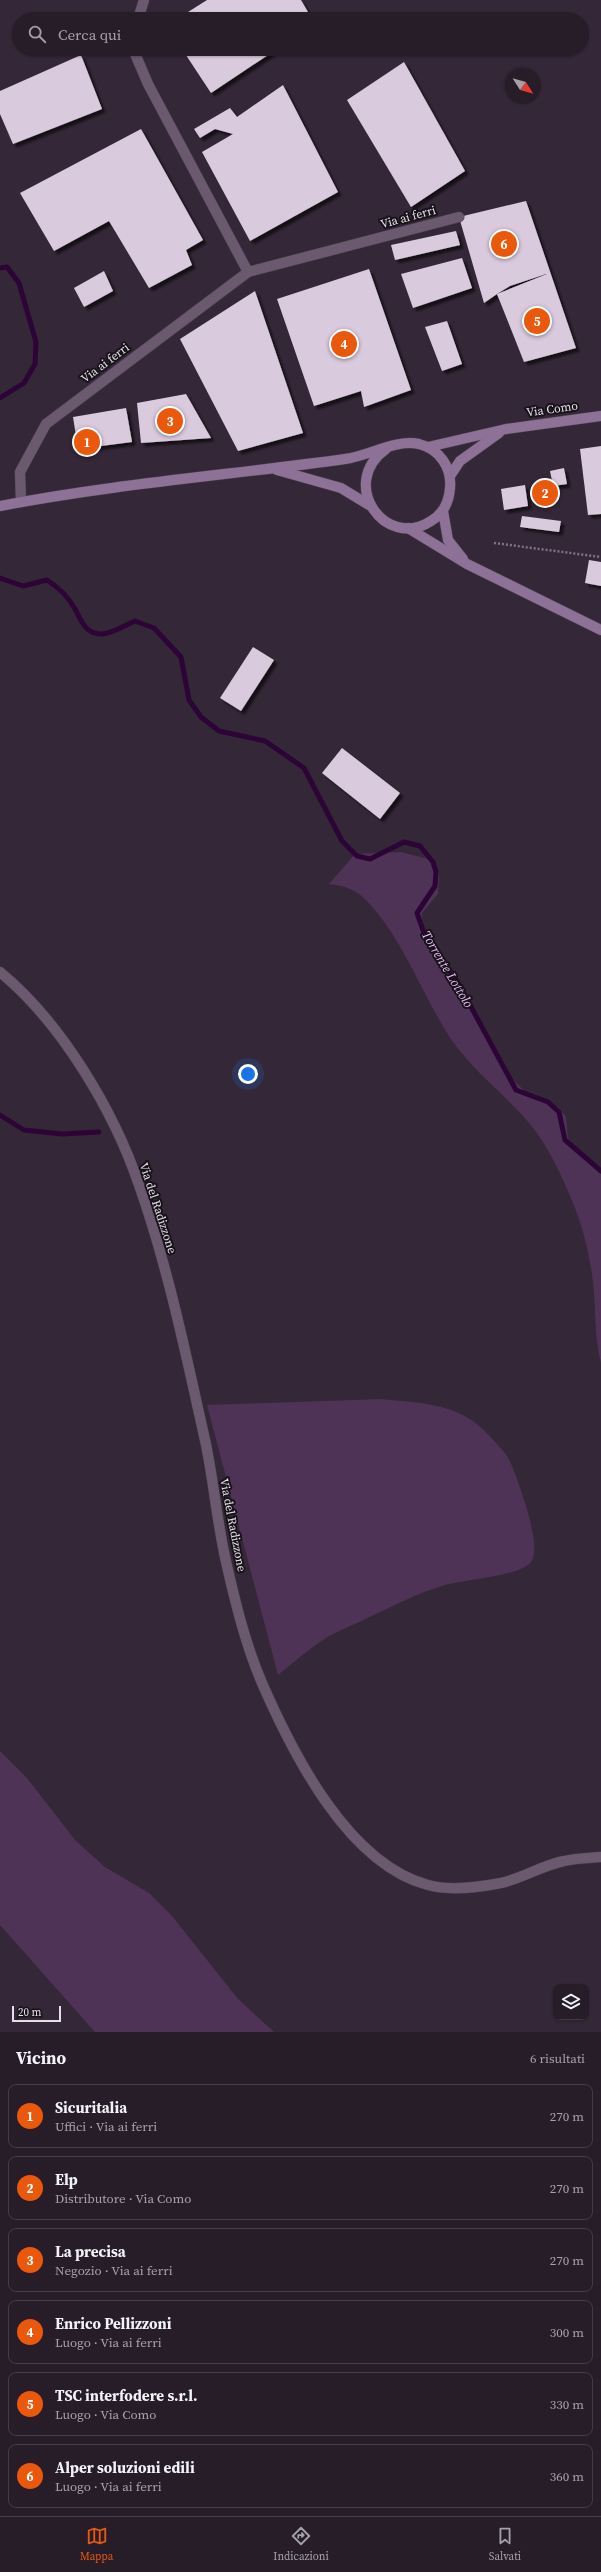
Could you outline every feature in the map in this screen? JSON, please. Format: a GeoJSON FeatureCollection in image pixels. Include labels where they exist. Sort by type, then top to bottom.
{"type":"FeatureCollection","features":[{"type":"Feature","properties":{"kind":"main road","name":"Via Como"},"geometry":{"type":"LineString","coordinates":[[428,447],[506,429],[601,416]]}},
{"type":"Feature","properties":{"kind":"main road","name":"Via Como"},"geometry":{"type":"LineString","coordinates":[[450,476],[469,454],[506,429]]}},
{"type":"Feature","properties":{"kind":"main road"},"geometry":{"type":"LineString","coordinates":[[0,506],[366,456],[408,443],[428,447],[437,452],[446,464],[450,476],[449,499],[443,511],[432,521],[408,528]]}},
{"type":"Feature","properties":{"kind":"main road"},"geometry":{"type":"LineString","coordinates":[[370,505],[365,490],[367,472],[376,456],[386,449]]}},
{"type":"Feature","properties":{"kind":"main road"},"geometry":{"type":"LineString","coordinates":[[269,469],[329,484],[359,496],[386,522],[408,528],[467,564],[601,630]]}},
{"type":"Feature","properties":{"kind":"main road"},"geometry":{"type":"LineString","coordinates":[[443,511],[448,540],[467,564]]}},
{"type":"Feature","properties":{"kind":"street"},"geometry":{"type":"LineString","coordinates":[[140,12],[144,0]]}},
{"type":"Feature","properties":{"kind":"street"},"geometry":{"type":"LineString","coordinates":[[136,56],[148,84],[248,272]]}},
{"type":"Feature","properties":{"kind":"street","name":"Via ai ferri"},"geometry":{"type":"LineString","coordinates":[[21,502],[20,472],[46,424],[248,272],[459,217]]}},
{"type":"Feature","properties":{"kind":"street","name":"Via del Radizzone"},"geometry":{"type":"LineString","coordinates":[[0,972],[18,987],[44,1016],[89,1080],[118,1132],[140,1185],[167,1279],[204,1435],[226,1562],[243,1628],[262,1683],[318,1793],[347,1829],[387,1866],[404,1878],[432,1886],[458,1887],[501,1883],[563,1861],[601,1857]]}},
{"type":"Feature","properties":{"kind":"path"},"geometry":{"type":"LineString","coordinates":[[494,542],[601,557]]}},
{"type":"Feature","properties":{"kind":"shaded area"},"geometry":{"type":"Polygon","coordinates":[[[401,852],[428,859],[439,873],[438,894],[422,913],[422,928],[442,955],[512,1079],[530,1096],[559,1108],[566,1117],[568,1138],[573,1148],[601,1170],[601,1363],[596,1333],[593,1282],[586,1245],[575,1208],[563,1179],[548,1151],[537,1133],[527,1121],[473,1066],[453,1042],[392,933],[380,916],[358,893],[345,887],[329,884],[355,854],[401,852]]]}},
{"type":"Feature","properties":{"kind":"shaded area"},"geometry":{"type":"Polygon","coordinates":[[[381,1399],[414,1402],[444,1408],[471,1420],[483,1429],[503,1450],[511,1463],[529,1515],[534,1543],[534,1554],[531,1562],[525,1567],[515,1571],[432,1589],[341,1630],[320,1642],[278,1675],[207,1405],[381,1399]]]}},
{"type":"Feature","properties":{"kind":"shaded area"},"geometry":{"type":"Polygon","coordinates":[[[0,1751],[27,1778],[75,1840],[105,1867],[149,1893],[172,1916],[238,1999],[274,2032],[95,2032],[0,1925],[0,1751]]]}},
{"type":"Feature","properties":{"kind":"building"},"geometry":{"type":"Polygon","coordinates":[[[207,0],[301,0],[308,12],[188,12],[207,0]]]}},
{"type":"Feature","properties":{"kind":"building"},"geometry":{"type":"Polygon","coordinates":[[[81,56],[102,109],[13,144],[0,114],[0,91],[81,56]]]}},
{"type":"Feature","properties":{"kind":"building"},"geometry":{"type":"Polygon","coordinates":[[[187,56],[266,56],[211,93],[187,56]]]}},
{"type":"Feature","properties":{"kind":"building"},"geometry":{"type":"Polygon","coordinates":[[[404,62],[465,171],[411,207],[347,100],[404,62]]]}},
{"type":"Feature","properties":{"kind":"building"},"geometry":{"type":"Polygon","coordinates":[[[283,85],[338,192],[250,241],[202,152],[233,134],[215,129],[200,138],[194,129],[230,108],[237,117],[283,85]]]}},
{"type":"Feature","properties":{"kind":"building"},"geometry":{"type":"Polygon","coordinates":[[[141,129],[203,240],[186,250],[192,265],[149,288],[109,221],[54,251],[20,193],[141,129]]]}},
{"type":"Feature","properties":{"kind":"building"},"geometry":{"type":"Polygon","coordinates":[[[526,201],[576,348],[524,362],[497,294],[484,303],[459,217],[526,201]],[[546,274],[510,286],[497,294],[547,274],[546,274]]]}},
{"type":"Feature","properties":{"kind":"building"},"geometry":{"type":"Polygon","coordinates":[[[456,231],[460,245],[395,260],[391,245],[456,231]]]}},
{"type":"Feature","properties":{"kind":"building"},"geometry":{"type":"Polygon","coordinates":[[[462,258],[472,288],[413,308],[401,274],[462,258]]]}},
{"type":"Feature","properties":{"kind":"building"},"geometry":{"type":"Polygon","coordinates":[[[369,269],[411,390],[364,407],[361,391],[314,406],[277,299],[369,269]]]}},
{"type":"Feature","properties":{"kind":"building"},"geometry":{"type":"Polygon","coordinates":[[[104,271],[113,291],[84,307],[74,288],[104,271]]]}},
{"type":"Feature","properties":{"kind":"building"},"geometry":{"type":"Polygon","coordinates":[[[255,291],[303,433],[238,451],[180,339],[255,291]]]}},
{"type":"Feature","properties":{"kind":"building"},"geometry":{"type":"Polygon","coordinates":[[[447,321],[462,364],[442,371],[425,327],[447,321]]]}},
{"type":"Feature","properties":{"kind":"building"},"geometry":{"type":"Polygon","coordinates":[[[186,394],[211,438],[141,443],[137,403],[186,394]]]}},
{"type":"Feature","properties":{"kind":"building"},"geometry":{"type":"Polygon","coordinates":[[[126,408],[132,442],[78,449],[73,417],[126,408]]]}},
{"type":"Feature","properties":{"kind":"building"},"geometry":{"type":"Polygon","coordinates":[[[601,446],[601,514],[588,515],[580,449],[601,446]]]}},
{"type":"Feature","properties":{"kind":"building"},"geometry":{"type":"Polygon","coordinates":[[[564,468],[567,484],[553,486],[550,471],[564,468]]]}},
{"type":"Feature","properties":{"kind":"building"},"geometry":{"type":"Polygon","coordinates":[[[525,485],[528,506],[504,510],[501,489],[525,485]]]}},
{"type":"Feature","properties":{"kind":"building"},"geometry":{"type":"Polygon","coordinates":[[[522,516],[561,521],[559,532],[520,527],[522,516]]]}},
{"type":"Feature","properties":{"kind":"building"},"geometry":{"type":"Polygon","coordinates":[[[589,560],[601,562],[601,586],[585,583],[589,560]]]}},
{"type":"Feature","properties":{"kind":"building"},"geometry":{"type":"Polygon","coordinates":[[[253,647],[274,660],[241,711],[220,698],[253,647]]]}},
{"type":"Feature","properties":{"kind":"building"},"geometry":{"type":"Polygon","coordinates":[[[342,748],[400,793],[380,819],[322,773],[342,748]]]}},
{"type":"Feature","properties":{"kind":"waterway","name":"Torrente Lottolo"},"geometry":{"type":"LineString","coordinates":[[0,268],[7,267],[19,283],[36,342],[35,364],[24,383],[0,398]]}},
{"type":"Feature","properties":{"kind":"waterway","name":"Torrente Lottolo"},"geometry":{"type":"LineString","coordinates":[[0,578],[23,586],[47,580],[59,589],[73,605],[85,627],[97,634],[115,631],[135,621],[154,628],[181,657],[189,700],[201,717],[219,731],[265,741],[304,768],[342,841],[357,856],[370,859],[404,842],[420,846],[433,862],[436,872],[435,886],[417,913],[425,936],[457,981],[516,1090],[548,1102],[559,1112],[565,1140],[601,1171]]}},
{"type":"Feature","properties":{"kind":"waterway"},"geometry":{"type":"LineString","coordinates":[[0,1115],[24,1130],[62,1134],[99,1132]]}},
{"type":"Feature","properties":{"kind":"place","name":"Alper soluzioni edili"},"geometry":{"type":"Point","coordinates":[504,244]}},
{"type":"Feature","properties":{"kind":"place","name":"TSC interfodere s.r.l."},"geometry":{"type":"Point","coordinates":[537,321]}},
{"type":"Feature","properties":{"kind":"place","name":"Enrico Pellizzoni"},"geometry":{"type":"Point","coordinates":[344,344]}},
{"type":"Feature","properties":{"kind":"place","name":"La precisa"},"geometry":{"type":"Point","coordinates":[170,421]}},
{"type":"Feature","properties":{"kind":"place","name":"Sicuritalia"},"geometry":{"type":"Point","coordinates":[87,442]}},
{"type":"Feature","properties":{"kind":"place","name":"Elp"},"geometry":{"type":"Point","coordinates":[545,493]}}]}
